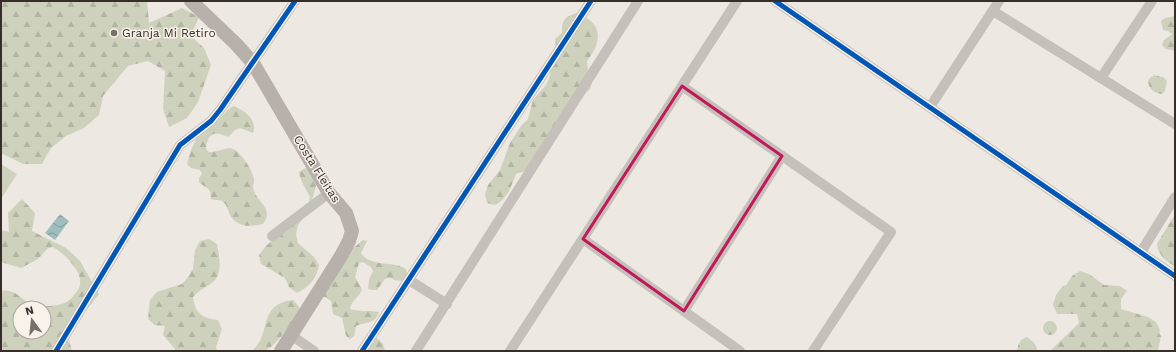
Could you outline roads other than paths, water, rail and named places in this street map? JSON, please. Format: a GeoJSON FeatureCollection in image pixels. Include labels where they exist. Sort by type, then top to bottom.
{"type":"FeatureCollection","features":[{"type":"Feature","properties":{"kind":"main road","name":"Costa Fleitas"},"geometry":{"type":"LineString","coordinates":[[191,1],[236,44],[253,63],[329,193],[346,213],[352,231],[349,241],[341,256],[281,351]]}},
{"type":"Feature","properties":{"kind":"street"},"geometry":{"type":"LineString","coordinates":[[56,351],[180,146],[211,121],[295,1]]}},
{"type":"Feature","properties":{"kind":"street"},"geometry":{"type":"LineString","coordinates":[[362,351],[591,1]]}},
{"type":"Feature","properties":{"kind":"street"},"geometry":{"type":"LineString","coordinates":[[416,351],[638,1]]}},
{"type":"Feature","properties":{"kind":"street"},"geometry":{"type":"LineString","coordinates":[[510,351],[737,1]]}},
{"type":"Feature","properties":{"kind":"street"},"geometry":{"type":"LineString","coordinates":[[775,1],[1175,276]]}},
{"type":"Feature","properties":{"kind":"street"},"geometry":{"type":"LineString","coordinates":[[930,107],[999,1]]}},
{"type":"Feature","properties":{"kind":"street"},"geometry":{"type":"LineString","coordinates":[[1101,78],[1152,1]]}},
{"type":"Feature","properties":{"kind":"street"},"geometry":{"type":"LineString","coordinates":[[993,11],[1175,124]]}},
{"type":"Feature","properties":{"kind":"street"},"geometry":{"type":"LineString","coordinates":[[682,86],[891,232],[813,351]]}},
{"type":"Feature","properties":{"kind":"street"},"geometry":{"type":"LineString","coordinates":[[684,311],[782,156]]}},
{"type":"Feature","properties":{"kind":"street"},"geometry":{"type":"LineString","coordinates":[[272,236],[329,193]]}},
{"type":"Feature","properties":{"kind":"street"},"geometry":{"type":"LineString","coordinates":[[1141,252],[1175,197]]}},
{"type":"Feature","properties":{"kind":"street"},"geometry":{"type":"LineString","coordinates":[[583,239],[740,351]]}},
{"type":"Feature","properties":{"kind":"street"},"geometry":{"type":"LineString","coordinates":[[409,280],[447,304]]}},
{"type":"Feature","properties":{"kind":"street"},"geometry":{"type":"LineString","coordinates":[[291,335],[314,351]]}},
{"type":"Feature","properties":{"kind":"water"},"geometry":{"type":"Polygon","coordinates":[[[60,214],[69,221],[55,240],[45,233],[60,214]]]}},
{"type":"Feature","properties":{"kind":"place","name":"Granja Mi Retiro"},"geometry":{"type":"Point","coordinates":[114,33]}}]}
